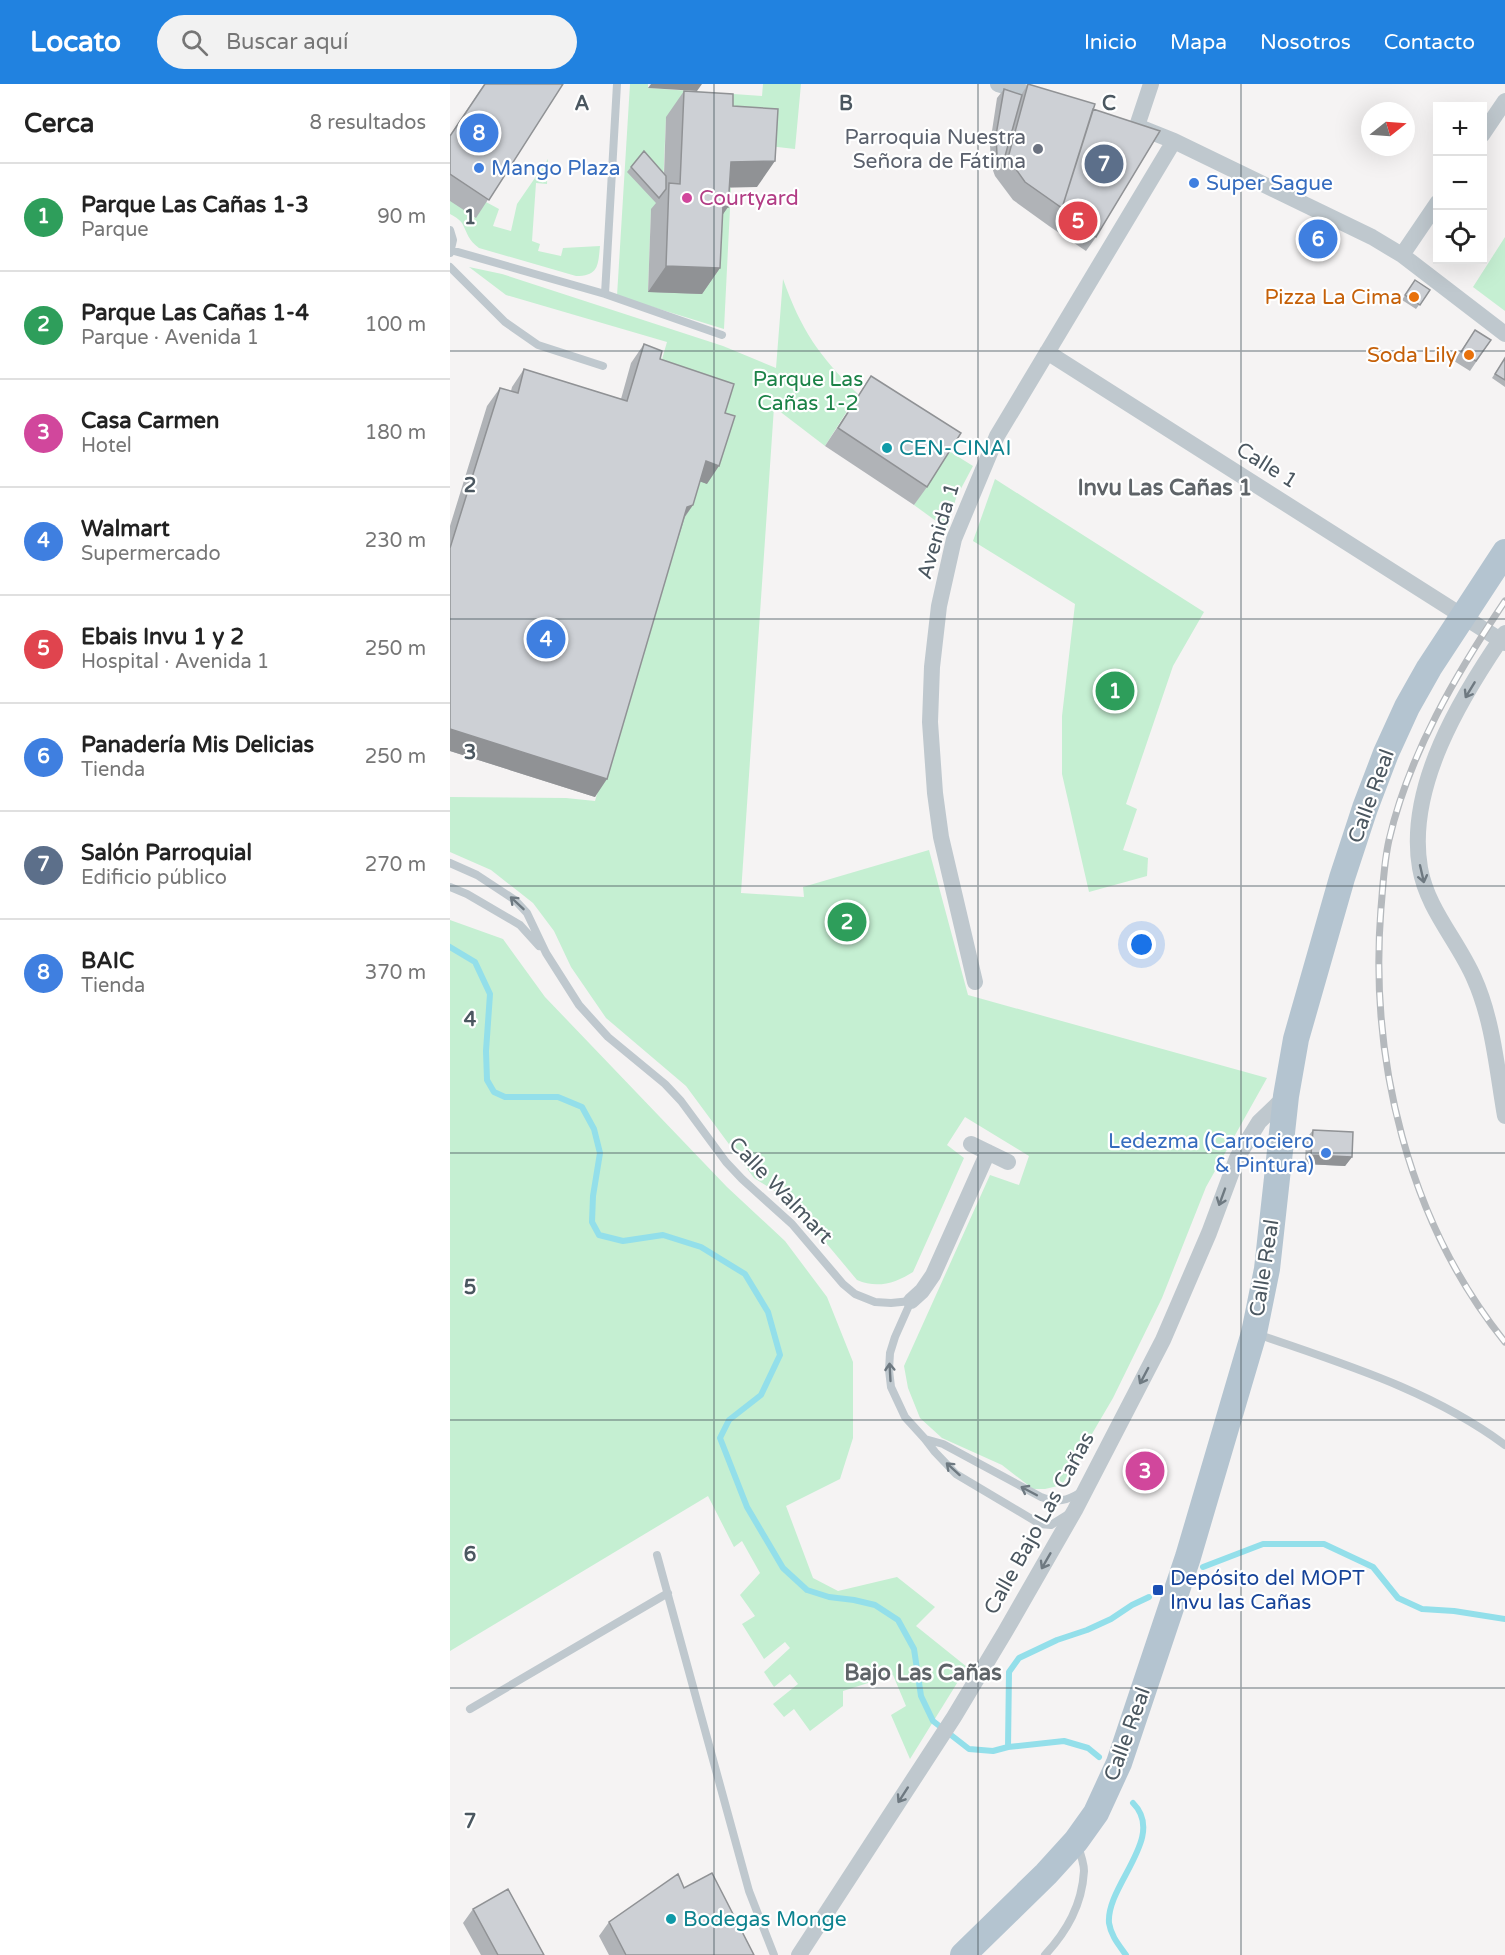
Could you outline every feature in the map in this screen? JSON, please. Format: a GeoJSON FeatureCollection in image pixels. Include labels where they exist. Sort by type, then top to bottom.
{"type":"FeatureCollection","features":[{"type":"Feature","properties":{"kind":"main road","name":"Calle Real"},"geometry":{"type":"LineString","coordinates":[[963,1955],[1046,1874],[1076,1841],[1096,1813],[1119,1763],[1188,1557],[1254,1333],[1267,1269],[1286,1096],[1296,1039],[1341,878],[1386,753],[1407,707],[1429,668],[1505,552]]}},
{"type":"Feature","properties":{"kind":"street"},"geometry":{"type":"LineString","coordinates":[[998,84],[1062,104]]}},
{"type":"Feature","properties":{"kind":"street"},"geometry":{"type":"LineString","coordinates":[[1151,84],[1132,125],[1174,141],[1336,218],[1402,255],[1505,334]]}},
{"type":"Feature","properties":{"kind":"street"},"geometry":{"type":"LineString","coordinates":[[1487,128],[1505,101]]}},
{"type":"Feature","properties":{"kind":"street","name":"Avenida 1"},"geometry":{"type":"LineString","coordinates":[[975,982],[940,837],[930,722],[932,667],[939,606],[954,538],[996,436],[1174,141]]}},
{"type":"Feature","properties":{"kind":"street"},"geometry":{"type":"LineString","coordinates":[[1402,255],[1433,208]]}},
{"type":"Feature","properties":{"kind":"street","name":"Calle 1"},"geometry":{"type":"LineString","coordinates":[[1047,352],[1463,616],[1503,639]]}},
{"type":"Feature","properties":{"kind":"street"},"geometry":{"type":"LineString","coordinates":[[1503,639],[1449,726],[1432,769],[1422,807],[1417,841],[1420,869],[1426,891],[1475,980],[1485,1010],[1501,1063],[1505,1116]]}},
{"type":"Feature","properties":{"kind":"street","name":"Calle Bajo Las Cañas"},"geometry":{"type":"LineString","coordinates":[[799,1955],[954,1717],[1075,1510],[1163,1340],[1201,1254],[1237,1158],[1259,1122],[1286,1096]]}},
{"type":"Feature","properties":{"kind":"street"},"geometry":{"type":"LineString","coordinates":[[971,1144],[1008,1162]]}},
{"type":"Feature","properties":{"kind":"street"},"geometry":{"type":"LineString","coordinates":[[911,1301],[922,1291],[933,1275],[988,1152]]}},
{"type":"Feature","properties":{"kind":"lane"},"geometry":{"type":"LineString","coordinates":[[605,294],[617,84]]}},
{"type":"Feature","properties":{"kind":"lane"},"geometry":{"type":"LineString","coordinates":[[450,230],[453,240],[451,252],[605,294],[722,335]]}},
{"type":"Feature","properties":{"kind":"lane"},"geometry":{"type":"LineString","coordinates":[[450,267],[505,322],[538,345],[603,366]]}},
{"type":"Feature","properties":{"kind":"lane","name":"Calle Walmart"},"geometry":{"type":"LineString","coordinates":[[450,863],[477,875],[515,900],[527,913],[546,953],[567,989],[592,1020],[622,1049],[665,1084],[681,1101],[734,1171],[792,1224],[843,1284],[855,1293],[875,1302],[911,1301]]}},
{"type":"Feature","properties":{"kind":"lane","name":"Calle Walmart"},"geometry":{"type":"LineString","coordinates":[[450,887],[467,894],[520,925],[546,953]]}},
{"type":"Feature","properties":{"kind":"lane"},"geometry":{"type":"LineString","coordinates":[[911,1301],[895,1337],[890,1353],[889,1370],[891,1387],[905,1417],[956,1474],[1040,1524],[1051,1525],[1075,1510]]}},
{"type":"Feature","properties":{"kind":"lane"},"geometry":{"type":"LineString","coordinates":[[1254,1333],[1393,1382],[1432,1400],[1505,1445]]}},
{"type":"Feature","properties":{"kind":"lane"},"geometry":{"type":"LineString","coordinates":[[925,1438],[943,1444],[1047,1499],[1069,1500],[1083,1491]]}},
{"type":"Feature","properties":{"kind":"lane"},"geometry":{"type":"LineString","coordinates":[[657,1556],[749,1891],[774,1955]]}},
{"type":"Feature","properties":{"kind":"lane"},"geometry":{"type":"LineString","coordinates":[[470,1710],[668,1593]]}},
{"type":"Feature","properties":{"kind":"lane"},"geometry":{"type":"LineString","coordinates":[[1045,1955],[1071,1921],[1079,1901],[1084,1869],[1076,1841]]}},
{"type":"Feature","properties":{"kind":"green space"},"geometry":{"type":"Polygon","coordinates":[[[630,84],[648,84],[648,88],[762,96],[763,84],[801,84],[795,149],[759,145],[666,118],[662,210],[651,210],[648,291],[713,188],[731,188],[724,329],[617,296],[630,84]]]}},
{"type":"Feature","properties":{"kind":"green space"},"geometry":{"type":"Polygon","coordinates":[[[548,159],[547,184],[536,183],[532,241],[540,244],[538,251],[561,256],[563,248],[600,246],[598,264],[589,274],[576,276],[479,248],[470,239],[461,222],[450,214],[450,201],[486,202],[499,209],[493,226],[511,231],[517,204],[548,159]]]}},
{"type":"Feature","properties":{"kind":"green space"},"geometry":{"type":"Polygon","coordinates":[[[1505,237],[1505,311],[1473,287],[1505,237]]]}},
{"type":"Feature","properties":{"kind":"green space","name":"Parque Las Cañas 1-2"},"geometry":{"type":"Polygon","coordinates":[[[469,267],[502,274],[723,346],[776,368],[783,279],[804,328],[832,367],[858,394],[825,446],[774,407],[741,893],[804,897],[803,887],[929,850],[968,995],[1267,1078],[1206,1187],[1162,1298],[1113,1398],[1062,1485],[1033,1489],[1002,1465],[942,1438],[920,1418],[908,1388],[904,1366],[990,1175],[1019,1185],[1029,1156],[965,1117],[947,1145],[964,1158],[913,1272],[886,1284],[864,1283],[857,1280],[791,1201],[754,1178],[686,1086],[606,1018],[571,967],[554,931],[533,903],[491,870],[450,852],[450,797],[566,798],[595,801],[675,525],[656,380],[667,342],[506,295],[469,267]]]}},
{"type":"Feature","properties":{"kind":"green space"},"geometry":{"type":"Polygon","coordinates":[[[949,451],[973,466],[956,498],[947,529],[914,505],[949,451]]]}},
{"type":"Feature","properties":{"kind":"green space"},"geometry":{"type":"Polygon","coordinates":[[[995,479],[1204,612],[1173,666],[1126,804],[1137,809],[1123,850],[1148,858],[1147,876],[1089,892],[1062,774],[1062,716],[1075,604],[973,541],[995,479]]]}},
{"type":"Feature","properties":{"kind":"green space"},"geometry":{"type":"Polygon","coordinates":[[[450,920],[503,939],[545,997],[727,1187],[785,1241],[827,1297],[853,1362],[853,1438],[840,1479],[786,1506],[813,1578],[838,1591],[897,1577],[935,1607],[916,1626],[967,1667],[910,1759],[891,1715],[906,1706],[893,1675],[843,1691],[843,1706],[810,1731],[794,1709],[784,1717],[773,1704],[798,1684],[790,1674],[774,1687],[764,1672],[790,1648],[785,1642],[764,1659],[742,1624],[755,1616],[740,1595],[760,1573],[742,1541],[734,1547],[708,1496],[450,1651],[450,920]]]}},
{"type":"Feature","properties":{"kind":"building","name":"Mango Plaza"},"geometry":{"type":"Polygon","coordinates":[[[485,84],[563,84],[489,200],[450,174],[450,136],[485,84]]]}},
{"type":"Feature","properties":{"kind":"building","name":"Parroquia Nuestra Señora de Fátima"},"geometry":{"type":"Polygon","coordinates":[[[1028,84],[1095,104],[1062,208],[1025,182],[1008,158],[1028,84]]]}},
{"type":"Feature","properties":{"kind":"building"},"geometry":{"type":"Polygon","coordinates":[[[1004,89],[1022,95],[1002,167],[997,155],[996,135],[1004,89]]]}},
{"type":"Feature","properties":{"kind":"building","name":"Courtyard"},"geometry":{"type":"Polygon","coordinates":[[[684,91],[733,94],[733,106],[778,109],[775,161],[731,162],[728,207],[723,206],[720,268],[666,266],[669,183],[680,184],[684,91]]]}},
{"type":"Feature","properties":{"kind":"building"},"geometry":{"type":"Polygon","coordinates":[[[1093,109],[1160,131],[1096,237],[1059,212],[1093,109]]]}},
{"type":"Feature","properties":{"kind":"building"},"geometry":{"type":"Polygon","coordinates":[[[644,151],[666,176],[666,189],[659,198],[631,167],[644,151]]]}},
{"type":"Feature","properties":{"kind":"building"},"geometry":{"type":"Polygon","coordinates":[[[1316,222],[1335,232],[1326,247],[1307,236],[1316,222]]]}},
{"type":"Feature","properties":{"kind":"building","name":"Pizza La Cima"},"geometry":{"type":"Polygon","coordinates":[[[1415,280],[1430,290],[1420,305],[1405,295],[1415,280]]]}},
{"type":"Feature","properties":{"kind":"building"},"geometry":{"type":"Polygon","coordinates":[[[1475,330],[1491,340],[1476,361],[1461,352],[1475,330]]]}},
{"type":"Feature","properties":{"kind":"building"},"geometry":{"type":"Polygon","coordinates":[[[644,344],[662,351],[660,359],[734,384],[725,413],[735,416],[719,466],[706,461],[693,505],[687,507],[607,779],[450,729],[450,548],[500,388],[518,393],[524,369],[627,401],[644,344]]]}},
{"type":"Feature","properties":{"kind":"building"},"geometry":{"type":"Polygon","coordinates":[[[1505,358],[1505,380],[1495,374],[1505,358]]]}},
{"type":"Feature","properties":{"kind":"building","name":"CEN-CINAI"},"geometry":{"type":"Polygon","coordinates":[[[871,376],[961,433],[927,487],[838,428],[871,376]]]}},
{"type":"Feature","properties":{"kind":"building"},"geometry":{"type":"Polygon","coordinates":[[[1313,1130],[1353,1132],[1352,1157],[1311,1155],[1313,1130]]]}},
{"type":"Feature","properties":{"kind":"building","name":"Bodegas Monge"},"geometry":{"type":"Polygon","coordinates":[[[712,1873],[754,1955],[626,1955],[609,1922],[678,1874],[684,1888],[712,1873]]]}},
{"type":"Feature","properties":{"kind":"building"},"geometry":{"type":"Polygon","coordinates":[[[508,1889],[544,1955],[498,1955],[473,1909],[508,1889]]]}},
{"type":"Feature","properties":{"kind":"waterway"},"geometry":{"type":"LineString","coordinates":[[450,947],[475,962],[490,994],[486,1051],[487,1080],[494,1092],[505,1097],[558,1097],[582,1107],[594,1129],[600,1153],[593,1196],[592,1222],[599,1235],[623,1241],[663,1235],[701,1247],[745,1274],[768,1312],[780,1355],[761,1395],[729,1420],[720,1438],[747,1507],[783,1568],[807,1590],[829,1597],[875,1605],[898,1620],[914,1649],[921,1696],[933,1721],[969,1749],[993,1751],[1008,1747],[1064,1741],[1088,1748],[1099,1757]]}},
{"type":"Feature","properties":{"kind":"waterway"},"geometry":{"type":"LineString","coordinates":[[1203,1567],[1263,1544],[1324,1544],[1373,1567],[1398,1598],[1422,1609],[1454,1611],[1505,1619]]}},
{"type":"Feature","properties":{"kind":"waterway"},"geometry":{"type":"LineString","coordinates":[[1008,1747],[1009,1672],[1019,1658],[1111,1619],[1149,1597]]}},
{"type":"Feature","properties":{"kind":"waterway"},"geometry":{"type":"LineString","coordinates":[[1126,1955],[1113,1936],[1109,1923],[1116,1893],[1140,1846],[1143,1831],[1142,1816],[1133,1803]]}},
{"type":"Feature","properties":{"kind":"railway"},"geometry":{"type":"LineString","coordinates":[[1505,601],[1469,657],[1436,716],[1398,808],[1385,865],[1379,965],[1382,1023],[1389,1080],[1402,1137],[1420,1192],[1443,1245],[1471,1295],[1505,1342]]}},
{"type":"Feature","properties":{"kind":"place","name":"BAIC"},"geometry":{"type":"Point","coordinates":[479,133]}},
{"type":"Feature","properties":{"kind":"place","name":"Parroquia Nuestra Señora de Fátima"},"geometry":{"type":"Point","coordinates":[1038,149]}},
{"type":"Feature","properties":{"kind":"place","name":"Salón Parroquial"},"geometry":{"type":"Point","coordinates":[1104,164]}},
{"type":"Feature","properties":{"kind":"place","name":"Mango Plaza"},"geometry":{"type":"Point","coordinates":[479,168]}},
{"type":"Feature","properties":{"kind":"place","name":"Super Sague"},"geometry":{"type":"Point","coordinates":[1194,183]}},
{"type":"Feature","properties":{"kind":"place","name":"Courtyard"},"geometry":{"type":"Point","coordinates":[687,198]}},
{"type":"Feature","properties":{"kind":"place","name":"Ebais Invu 1 y 2"},"geometry":{"type":"Point","coordinates":[1078,221]}},
{"type":"Feature","properties":{"kind":"place","name":"Panadería Mis Delicias"},"geometry":{"type":"Point","coordinates":[1318,239]}},
{"type":"Feature","properties":{"kind":"place","name":"Pizza La Cima"},"geometry":{"type":"Point","coordinates":[1414,297]}},
{"type":"Feature","properties":{"kind":"place","name":"Soda Lily"},"geometry":{"type":"Point","coordinates":[1469,355]}},
{"type":"Feature","properties":{"kind":"place","name":"CEN-CINAI"},"geometry":{"type":"Point","coordinates":[887,448]}},
{"type":"Feature","properties":{"kind":"place","name":"Walmart"},"geometry":{"type":"Point","coordinates":[546,639]}},
{"type":"Feature","properties":{"kind":"place","name":"Parque Las Cañas 1-3"},"geometry":{"type":"Point","coordinates":[1115,691]}},
{"type":"Feature","properties":{"kind":"place","name":"Parque Las Cañas 1-4"},"geometry":{"type":"Point","coordinates":[847,922]}},
{"type":"Feature","properties":{"kind":"place","name":"Ledezma (Carrociero & Pintura)"},"geometry":{"type":"Point","coordinates":[1326,1153]}},
{"type":"Feature","properties":{"kind":"place","name":"Casa Carmen"},"geometry":{"type":"Point","coordinates":[1145,1471]}},
{"type":"Feature","properties":{"kind":"place","name":"Depósito del MOPT Invu las Cañas"},"geometry":{"type":"Point","coordinates":[1158,1590]}},
{"type":"Feature","properties":{"kind":"place","name":"Bodegas Monge"},"geometry":{"type":"Point","coordinates":[671,1919]}},
{"type":"Feature","properties":{"kind":"district","name":"Invu Las Cañas 1"},"geometry":{"type":"Point","coordinates":[1165,487]}},
{"type":"Feature","properties":{"kind":"district","name":"Bajo Las Cañas"},"geometry":{"type":"Point","coordinates":[923,1672]}}]}
